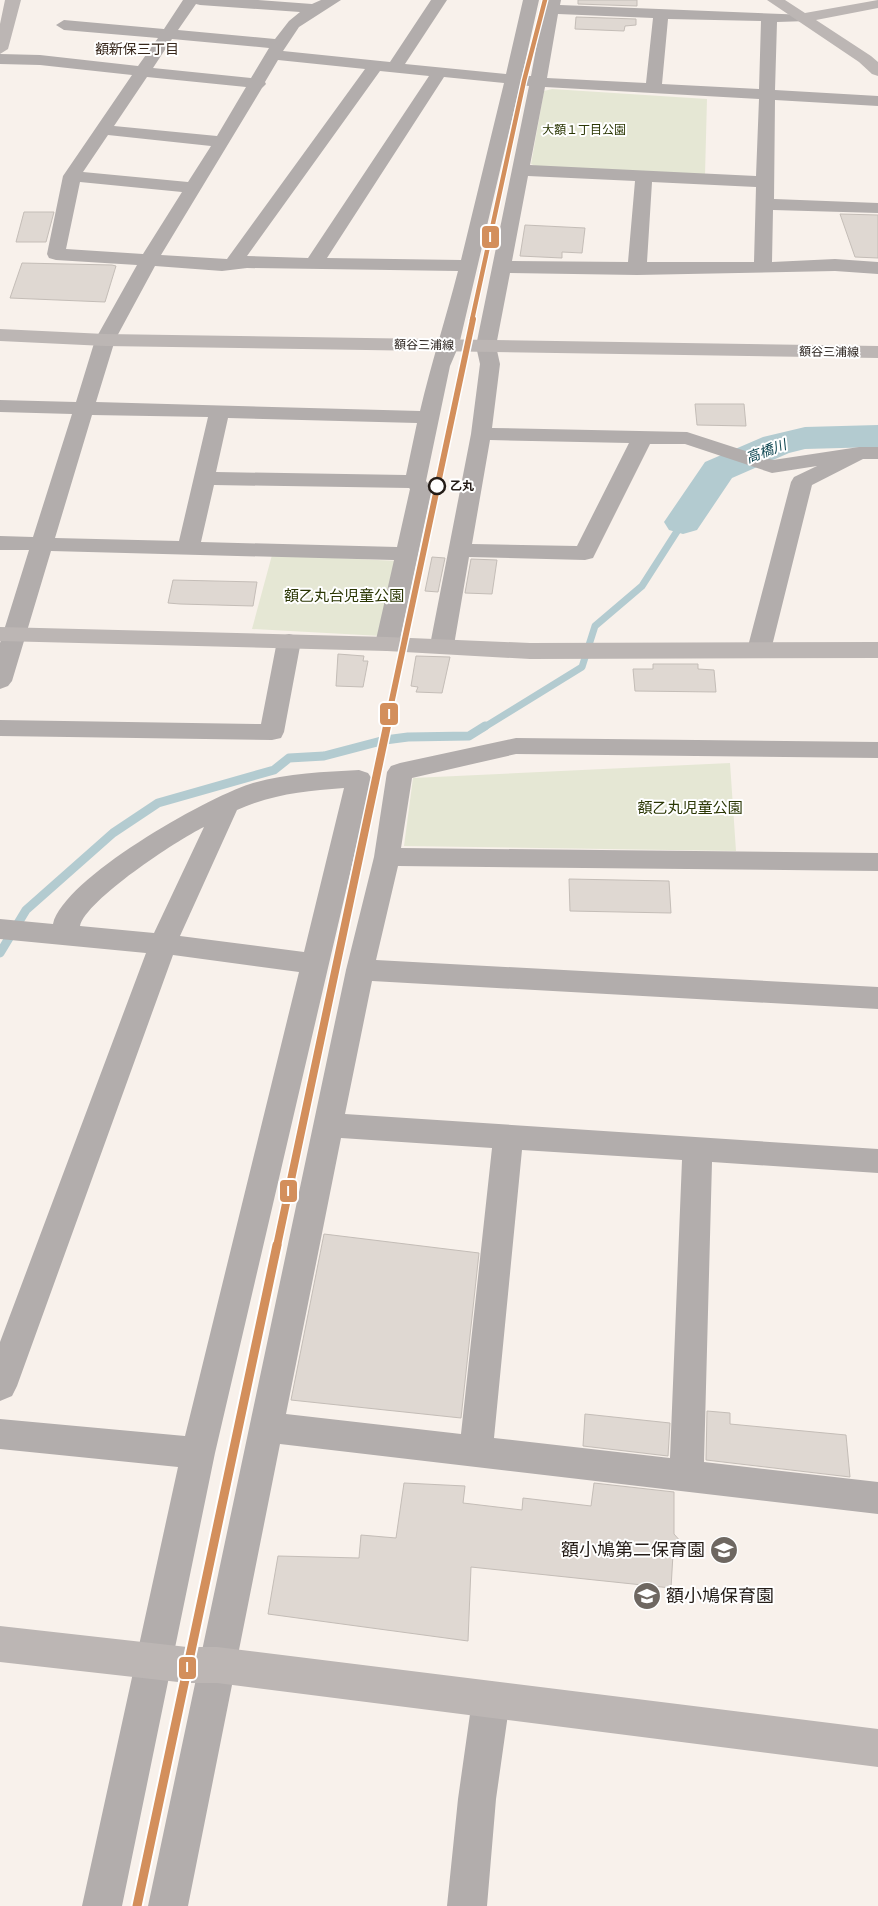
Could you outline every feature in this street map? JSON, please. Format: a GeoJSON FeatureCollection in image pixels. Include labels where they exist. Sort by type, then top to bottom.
{"type":"FeatureCollection","features":[{"type":"Feature","properties":{"kind":"street"},"geometry":{"type":"LineString","coordinates":[[0,49],[13,0]]}},
{"type":"Feature","properties":{"kind":"street"},"geometry":{"type":"LineString","coordinates":[[191,0],[72,176],[56,254],[222,265],[233,263],[314,263],[468,266]]}},
{"type":"Feature","properties":{"kind":"street"},"geometry":{"type":"LineString","coordinates":[[200,0],[314,9]]}},
{"type":"Feature","properties":{"kind":"street"},"geometry":{"type":"LineString","coordinates":[[0,681],[6,635],[42,544],[104,340],[148,260],[258,84],[276,49],[294,24],[314,9],[333,0]]}},
{"type":"Feature","properties":{"kind":"street"},"geometry":{"type":"LineString","coordinates":[[418,0],[433,0]]}},
{"type":"Feature","properties":{"kind":"street"},"geometry":{"type":"LineString","coordinates":[[394,68],[440,0]]}},
{"type":"Feature","properties":{"kind":"street"},"geometry":{"type":"LineString","coordinates":[[415,482],[440,366],[449,345],[494,168],[531,0]]}},
{"type":"Feature","properties":{"kind":"street"},"geometry":{"type":"LineString","coordinates":[[775,0],[871,59],[878,71]]}},
{"type":"Feature","properties":{"kind":"street"},"geometry":{"type":"LineString","coordinates":[[442,645],[481,434],[490,364],[486,346],[552,4],[662,14],[803,18],[878,3]]}},
{"type":"Feature","properties":{"kind":"street"},"geometry":{"type":"LineString","coordinates":[[654,88],[662,14]]}},
{"type":"Feature","properties":{"kind":"street"},"geometry":{"type":"LineString","coordinates":[[763,268],[763,204],[769,18]]}},
{"type":"Feature","properties":{"kind":"street"},"geometry":{"type":"LineString","coordinates":[[64,25],[168,33],[375,66],[512,81],[878,101]]}},
{"type":"Feature","properties":{"kind":"street"},"geometry":{"type":"LineString","coordinates":[[0,59],[40,60],[258,84]]}},
{"type":"Feature","properties":{"kind":"street"},"geometry":{"type":"LineString","coordinates":[[233,263],[375,66]]}},
{"type":"Feature","properties":{"kind":"street"},"geometry":{"type":"LineString","coordinates":[[314,263],[439,73]]}},
{"type":"Feature","properties":{"kind":"street"},"geometry":{"type":"LineString","coordinates":[[104,130],[222,142]]}},
{"type":"Feature","properties":{"kind":"street"},"geometry":{"type":"LineString","coordinates":[[521,170],[764,182]]}},
{"type":"Feature","properties":{"kind":"street"},"geometry":{"type":"LineString","coordinates":[[72,176],[194,188]]}},
{"type":"Feature","properties":{"kind":"street"},"geometry":{"type":"LineString","coordinates":[[637,269],[644,176]]}},
{"type":"Feature","properties":{"kind":"street"},"geometry":{"type":"LineString","coordinates":[[763,204],[878,208]]}},
{"type":"Feature","properties":{"kind":"street"},"geometry":{"type":"LineString","coordinates":[[502,267],[637,269],[763,268],[835,265],[878,268]]}},
{"type":"Feature","properties":{"kind":"street","name":"額谷三浦線"},"geometry":{"type":"LineString","coordinates":[[0,335],[104,340],[878,352]]}},
{"type":"Feature","properties":{"kind":"street"},"geometry":{"type":"LineString","coordinates":[[0,406],[429,417]]}},
{"type":"Feature","properties":{"kind":"street"},"geometry":{"type":"LineString","coordinates":[[189,548],[219,412]]}},
{"type":"Feature","properties":{"kind":"street"},"geometry":{"type":"LineString","coordinates":[[481,434],[687,438],[772,467],[868,453]]}},
{"type":"Feature","properties":{"kind":"street"},"geometry":{"type":"LineString","coordinates":[[459,550],[585,553],[642,438]]}},
{"type":"Feature","properties":{"kind":"street"},"geometry":{"type":"LineString","coordinates":[[759,650],[802,482],[868,453]]}},
{"type":"Feature","properties":{"kind":"street"},"geometry":{"type":"LineString","coordinates":[[204,478],[415,482],[421,488],[387,644]]}},
{"type":"Feature","properties":{"kind":"street"},"geometry":{"type":"LineString","coordinates":[[0,543],[406,554]]}},
{"type":"Feature","properties":{"kind":"street"},"geometry":{"type":"LineString","coordinates":[[6,635],[442,645],[553,651],[878,650]]}},
{"type":"Feature","properties":{"kind":"street"},"geometry":{"type":"LineString","coordinates":[[0,728],[272,732],[289,641]]}},
{"type":"Feature","properties":{"kind":"street"},"geometry":{"type":"LineString","coordinates":[[168,1906],[360,970],[387,857],[400,772],[516,746],[878,750]]}},
{"type":"Feature","properties":{"kind":"street"},"geometry":{"type":"LineString","coordinates":[[58,934],[69,914],[100,883],[187,824],[257,791],[306,782],[359,779],[198,1453],[102,1906]]}},
{"type":"Feature","properties":{"kind":"street"},"geometry":{"type":"LineString","coordinates":[[0,1386],[163,944],[227,804]]}},
{"type":"Feature","properties":{"kind":"street"},"geometry":{"type":"LineString","coordinates":[[387,857],[878,862]]}},
{"type":"Feature","properties":{"kind":"street"},"geometry":{"type":"LineString","coordinates":[[0,929],[163,944],[315,964]]}},
{"type":"Feature","properties":{"kind":"street"},"geometry":{"type":"LineString","coordinates":[[360,970],[878,998]]}},
{"type":"Feature","properties":{"kind":"street"},"geometry":{"type":"LineString","coordinates":[[328,1125],[878,1162]]}},
{"type":"Feature","properties":{"kind":"street"},"geometry":{"type":"LineString","coordinates":[[476,1451],[508,1136]]}},
{"type":"Feature","properties":{"kind":"street"},"geometry":{"type":"LineString","coordinates":[[686,1476],[697,1149]]}},
{"type":"Feature","properties":{"kind":"street"},"geometry":{"type":"LineString","coordinates":[[266,1426],[878,1498]]}},
{"type":"Feature","properties":{"kind":"street"},"geometry":{"type":"LineString","coordinates":[[0,1434],[198,1453]]}},
{"type":"Feature","properties":{"kind":"street"},"geometry":{"type":"LineString","coordinates":[[0,1644],[187,1665],[217,1665],[878,1748]]}},
{"type":"Feature","properties":{"kind":"street"},"geometry":{"type":"LineString","coordinates":[[466,1906],[476,1799],[491,1700]]}},
{"type":"Feature","properties":{"kind":"green space","name":"大額１丁目公園"},"geometry":{"type":"Polygon","coordinates":[[[552,89],[707,99],[705,175],[538,167],[531,164],[544,91],[552,89]]]}},
{"type":"Feature","properties":{"kind":"green space","name":"額乙丸台児童公園"},"geometry":{"type":"Polygon","coordinates":[[[272,555],[398,561],[381,636],[252,629],[272,555]]]}},
{"type":"Feature","properties":{"kind":"green space","name":"額乙丸児童公園"},"geometry":{"type":"Polygon","coordinates":[[[730,763],[736,851],[404,846],[413,778],[730,763]]]}},
{"type":"Feature","properties":{"kind":"building"},"geometry":{"type":"Polygon","coordinates":[[[578,0],[637,0],[637,6],[578,4],[578,0]]]}},
{"type":"Feature","properties":{"kind":"building"},"geometry":{"type":"Polygon","coordinates":[[[576,17],[636,19],[636,25],[625,26],[624,31],[575,29],[576,17]]]}},
{"type":"Feature","properties":{"kind":"building"},"geometry":{"type":"Polygon","coordinates":[[[24,212],[54,212],[46,242],[16,242],[24,212]]]}},
{"type":"Feature","properties":{"kind":"building"},"geometry":{"type":"Polygon","coordinates":[[[840,214],[878,215],[878,258],[855,257],[840,214]]]}},
{"type":"Feature","properties":{"kind":"building"},"geometry":{"type":"Polygon","coordinates":[[[525,225],[585,228],[582,253],[562,252],[562,258],[520,256],[525,225]]]}},
{"type":"Feature","properties":{"kind":"building"},"geometry":{"type":"Polygon","coordinates":[[[22,263],[116,266],[105,302],[10,298],[22,263]]]}},
{"type":"Feature","properties":{"kind":"building"},"geometry":{"type":"Polygon","coordinates":[[[695,404],[744,404],[746,426],[697,425],[695,404]]]}},
{"type":"Feature","properties":{"kind":"building"},"geometry":{"type":"Polygon","coordinates":[[[432,557],[445,558],[438,592],[425,591],[432,557]]]}},
{"type":"Feature","properties":{"kind":"building"},"geometry":{"type":"Polygon","coordinates":[[[471,559],[497,560],[492,594],[465,593],[471,559]]]}},
{"type":"Feature","properties":{"kind":"building"},"geometry":{"type":"Polygon","coordinates":[[[173,580],[257,582],[253,606],[168,603],[173,580]]]}},
{"type":"Feature","properties":{"kind":"building"},"geometry":{"type":"Polygon","coordinates":[[[338,654],[364,656],[363,661],[368,661],[363,687],[336,686],[338,654]]]}},
{"type":"Feature","properties":{"kind":"building"},"geometry":{"type":"Polygon","coordinates":[[[416,656],[450,657],[442,693],[416,692],[418,687],[411,686],[416,656]]]}},
{"type":"Feature","properties":{"kind":"building"},"geometry":{"type":"Polygon","coordinates":[[[653,664],[698,664],[698,669],[714,670],[716,692],[635,691],[633,669],[653,669],[653,664]]]}},
{"type":"Feature","properties":{"kind":"building"},"geometry":{"type":"Polygon","coordinates":[[[569,879],[669,881],[671,913],[570,911],[569,879]]]}},
{"type":"Feature","properties":{"kind":"building"},"geometry":{"type":"Polygon","coordinates":[[[324,1234],[479,1253],[461,1418],[291,1400],[324,1234]]]}},
{"type":"Feature","properties":{"kind":"building"},"geometry":{"type":"Polygon","coordinates":[[[707,1411],[730,1413],[730,1424],[846,1435],[850,1477],[706,1460],[707,1411]]]}},
{"type":"Feature","properties":{"kind":"building"},"geometry":{"type":"Polygon","coordinates":[[[585,1414],[670,1423],[668,1456],[583,1446],[585,1414]]]}},
{"type":"Feature","properties":{"kind":"building"},"geometry":{"type":"Polygon","coordinates":[[[404,1483],[465,1486],[463,1503],[522,1510],[523,1498],[591,1506],[594,1483],[674,1492],[674,1534],[682,1543],[673,1554],[671,1588],[471,1567],[468,1641],[268,1614],[278,1556],[359,1558],[361,1535],[396,1538],[404,1483]]]}},
{"type":"Feature","properties":{"kind":"waterway","name":"高橋川"},"geometry":{"type":"LineString","coordinates":[[683,522],[718,470],[776,445],[805,438],[878,436]]}},
{"type":"Feature","properties":{"kind":"waterway"},"geometry":{"type":"LineString","coordinates":[[483,728],[582,667],[595,626],[642,586],[683,522]]}},
{"type":"Feature","properties":{"kind":"waterway"},"geometry":{"type":"LineString","coordinates":[[0,953],[26,910],[113,833],[158,803],[274,770],[289,758],[324,756],[385,740],[408,737],[469,736],[485,726]]}},
{"type":"Feature","properties":{"kind":"transit line","name":"I"},"geometry":{"type":"LineString","coordinates":[[137,1906],[467,346],[524,81],[545,0]]}},
{"type":"Feature","properties":{"kind":"place","name":"乙丸"},"geometry":{"type":"Point","coordinates":[437,486]}},
{"type":"Feature","properties":{"kind":"place","name":"額小鳩第二保育園"},"geometry":{"type":"Point","coordinates":[724,1550]}},
{"type":"Feature","properties":{"kind":"place","name":"額小鳩保育園"},"geometry":{"type":"Point","coordinates":[647,1596]}},
{"type":"Feature","properties":{"kind":"district","name":"額新保三丁目"},"geometry":{"type":"Point","coordinates":[137,49]}}]}
